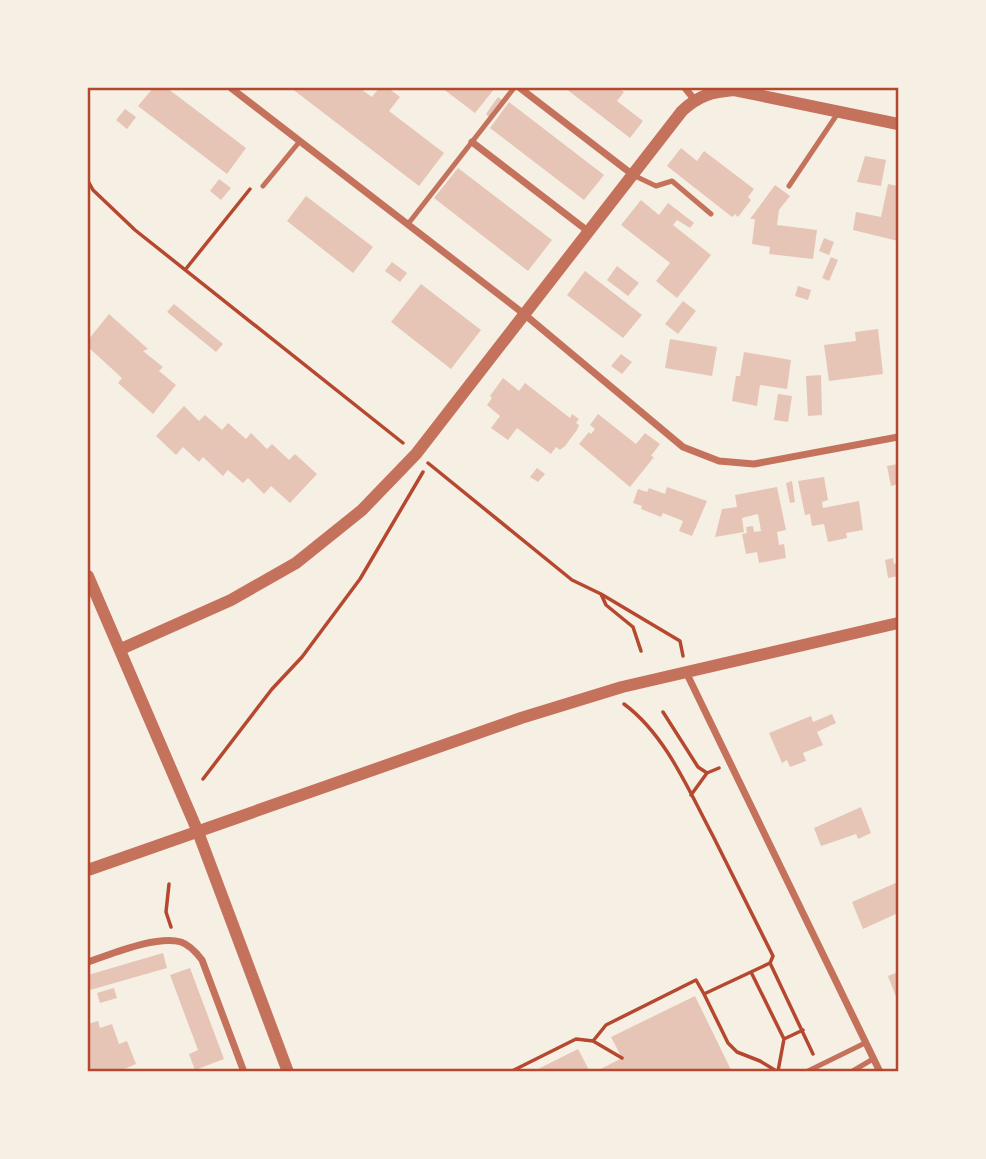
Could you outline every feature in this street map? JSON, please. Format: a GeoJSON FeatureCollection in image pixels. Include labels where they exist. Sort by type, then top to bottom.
{"type":"FeatureCollection","features":[{"type":"Feature","properties":{"kind":"street"},"geometry":{"type":"LineString","coordinates":[[231,88],[524,314],[683,447],[719,461],[754,464],[898,437]]}},
{"type":"Feature","properties":{"kind":"street"},"geometry":{"type":"LineString","coordinates":[[520,88],[633,175]]}},
{"type":"Feature","properties":{"kind":"street"},"geometry":{"type":"LineString","coordinates":[[685,88],[694,99]]}},
{"type":"Feature","properties":{"kind":"street"},"geometry":{"type":"LineString","coordinates":[[121,649],[231,600],[296,563],[362,510],[416,454],[694,99],[711,90],[734,90],[898,124]]}},
{"type":"Feature","properties":{"kind":"street"},"geometry":{"type":"LineString","coordinates":[[472,142],[589,232]]}},
{"type":"Feature","properties":{"kind":"street"},"geometry":{"type":"LineString","coordinates":[[88,576],[198,832],[288,1072]]}},
{"type":"Feature","properties":{"kind":"street"},"geometry":{"type":"LineString","coordinates":[[88,870],[521,718],[622,687],[898,623]]}},
{"type":"Feature","properties":{"kind":"street"},"geometry":{"type":"LineString","coordinates":[[685,671],[880,1072]]}},
{"type":"Feature","properties":{"kind":"street"},"geometry":{"type":"LineString","coordinates":[[88,962],[162,940],[181,942],[192,948],[202,960],[244,1072]]}},
{"type":"Feature","properties":{"kind":"lane"},"geometry":{"type":"LineString","coordinates":[[408,224],[514,88]]}},
{"type":"Feature","properties":{"kind":"lane"},"geometry":{"type":"LineString","coordinates":[[789,186],[839,112]]}},
{"type":"Feature","properties":{"kind":"lane"},"geometry":{"type":"LineString","coordinates":[[263,186],[300,141]]}},
{"type":"Feature","properties":{"kind":"lane"},"geometry":{"type":"LineString","coordinates":[[633,175],[656,186],[672,181],[711,214]]}},
{"type":"Feature","properties":{"kind":"lane"},"geometry":{"type":"LineString","coordinates":[[806,1072],[865,1043]]}},
{"type":"Feature","properties":{"kind":"lane"},"geometry":{"type":"LineString","coordinates":[[851,1072],[873,1059]]}},
{"type":"Feature","properties":{"kind":"path"},"geometry":{"type":"LineString","coordinates":[[88,181],[93,190],[135,230],[572,580],[680,641],[685,671]]}},
{"type":"Feature","properties":{"kind":"path"},"geometry":{"type":"LineString","coordinates":[[186,270],[255,184],[263,186]]}},
{"type":"Feature","properties":{"kind":"path"},"geometry":{"type":"LineString","coordinates":[[202,779],[272,689],[302,657],[360,579],[428,463]]}},
{"type":"Feature","properties":{"kind":"path"},"geometry":{"type":"LineString","coordinates":[[601,594],[606,605],[633,627],[641,650]]}},
{"type":"Feature","properties":{"kind":"path"},"geometry":{"type":"LineString","coordinates":[[622,703],[637,714],[669,756],[773,956],[770,962],[704,994]]}},
{"type":"Feature","properties":{"kind":"path"},"geometry":{"type":"LineString","coordinates":[[663,712],[698,767],[707,773]]}},
{"type":"Feature","properties":{"kind":"path"},"geometry":{"type":"LineString","coordinates":[[691,795],[707,773],[730,764]]}},
{"type":"Feature","properties":{"kind":"path"},"geometry":{"type":"LineString","coordinates":[[169,884],[166,912],[172,929],[171,941]]}},
{"type":"Feature","properties":{"kind":"path"},"geometry":{"type":"LineString","coordinates":[[770,962],[814,1056]]}},
{"type":"Feature","properties":{"kind":"path"},"geometry":{"type":"LineString","coordinates":[[593,1041],[606,1025],[696,980],[727,1043],[737,1052],[778,1071],[784,1039],[750,972]]}},
{"type":"Feature","properties":{"kind":"path"},"geometry":{"type":"LineString","coordinates":[[784,1039],[803,1030]]}},
{"type":"Feature","properties":{"kind":"path"},"geometry":{"type":"LineString","coordinates":[[510,1072],[576,1039],[593,1041],[622,1058]]}},
{"type":"Feature","properties":{"kind":"building"},"geometry":{"type":"Polygon","coordinates":[[[153,88],[167,88],[246,148],[227,174],[138,106],[153,88]]]}},
{"type":"Feature","properties":{"kind":"building"},"geometry":{"type":"Polygon","coordinates":[[[291,88],[359,88],[372,97],[379,88],[388,88],[400,97],[389,111],[444,153],[419,186],[291,88]]]}},
{"type":"Feature","properties":{"kind":"building"},"geometry":{"type":"Polygon","coordinates":[[[442,88],[495,88],[475,113],[442,88]]]}},
{"type":"Feature","properties":{"kind":"building"},"geometry":{"type":"Polygon","coordinates":[[[565,88],[618,88],[624,92],[617,101],[643,121],[630,138],[565,88]]]}},
{"type":"Feature","properties":{"kind":"building"},"geometry":{"type":"Polygon","coordinates":[[[498,97],[502,100],[489,117],[486,114],[498,97]]]}},
{"type":"Feature","properties":{"kind":"building"},"geometry":{"type":"Polygon","coordinates":[[[509,102],[604,175],[584,200],[490,128],[509,102]]]}},
{"type":"Feature","properties":{"kind":"building"},"geometry":{"type":"Polygon","coordinates":[[[125,109],[136,117],[127,129],[116,120],[125,109]]]}},
{"type":"Feature","properties":{"kind":"building"},"geometry":{"type":"Polygon","coordinates":[[[681,148],[697,161],[704,151],[754,189],[748,197],[751,200],[738,217],[735,214],[732,217],[667,166],[681,148]]]}},
{"type":"Feature","properties":{"kind":"building"},"geometry":{"type":"Polygon","coordinates":[[[865,156],[886,160],[881,186],[857,182],[865,156]]]}},
{"type":"Feature","properties":{"kind":"building"},"geometry":{"type":"Polygon","coordinates":[[[458,168],[552,240],[528,271],[434,198],[458,168]]]}},
{"type":"Feature","properties":{"kind":"building"},"geometry":{"type":"Polygon","coordinates":[[[219,179],[231,188],[221,200],[210,191],[219,179]]]}},
{"type":"Feature","properties":{"kind":"building"},"geometry":{"type":"Polygon","coordinates":[[[888,184],[898,186],[898,241],[853,230],[856,212],[881,217],[888,184]]]}},
{"type":"Feature","properties":{"kind":"building"},"geometry":{"type":"Polygon","coordinates":[[[775,185],[790,196],[779,210],[777,225],[817,230],[813,259],[769,254],[770,247],[752,244],[755,219],[750,219],[775,185]]]}},
{"type":"Feature","properties":{"kind":"building"},"geometry":{"type":"Polygon","coordinates":[[[306,196],[373,247],[353,273],[287,221],[306,196]]]}},
{"type":"Feature","properties":{"kind":"building"},"geometry":{"type":"Polygon","coordinates":[[[641,200],[659,215],[668,203],[694,223],[690,228],[677,220],[673,225],[711,255],[677,298],[656,281],[670,263],[621,225],[641,200]]]}},
{"type":"Feature","properties":{"kind":"building"},"geometry":{"type":"Polygon","coordinates":[[[824,238],[834,242],[829,255],[819,251],[824,238]]]}},
{"type":"Feature","properties":{"kind":"building"},"geometry":{"type":"Polygon","coordinates":[[[831,257],[838,260],[829,281],[822,278],[831,257]]]}},
{"type":"Feature","properties":{"kind":"building"},"geometry":{"type":"Polygon","coordinates":[[[392,262],[407,273],[400,282],[385,271],[392,262]]]}},
{"type":"Feature","properties":{"kind":"building"},"geometry":{"type":"Polygon","coordinates":[[[617,266],[639,283],[628,296],[607,280],[617,266]]]}},
{"type":"Feature","properties":{"kind":"building"},"geometry":{"type":"Polygon","coordinates":[[[585,271],[642,315],[623,338],[567,295],[585,271]]]}},
{"type":"Feature","properties":{"kind":"building"},"geometry":{"type":"Polygon","coordinates":[[[421,284],[481,330],[451,369],[391,322],[421,284]]]}},
{"type":"Feature","properties":{"kind":"building"},"geometry":{"type":"Polygon","coordinates":[[[798,286],[811,290],[808,300],[795,296],[798,286]]]}},
{"type":"Feature","properties":{"kind":"building"},"geometry":{"type":"Polygon","coordinates":[[[683,301],[696,311],[678,334],[665,324],[683,301]]]}},
{"type":"Feature","properties":{"kind":"building"},"geometry":{"type":"Polygon","coordinates":[[[174,304],[223,344],[216,352],[167,312],[174,304]]]}},
{"type":"Feature","properties":{"kind":"building"},"geometry":{"type":"Polygon","coordinates":[[[109,314],[148,349],[143,351],[163,367],[159,371],[176,385],[153,414],[118,383],[122,378],[88,347],[88,340],[109,314]]]}},
{"type":"Feature","properties":{"kind":"building"},"geometry":{"type":"Polygon","coordinates":[[[878,329],[883,374],[829,381],[824,345],[856,341],[855,332],[878,329]]]}},
{"type":"Feature","properties":{"kind":"building"},"geometry":{"type":"Polygon","coordinates":[[[670,339],[717,347],[712,376],[665,368],[670,339]]]}},
{"type":"Feature","properties":{"kind":"building"},"geometry":{"type":"Polygon","coordinates":[[[744,352],[791,360],[787,389],[760,385],[757,406],[732,401],[744,352]]]}},
{"type":"Feature","properties":{"kind":"building"},"geometry":{"type":"Polygon","coordinates":[[[621,354],[632,362],[622,374],[611,366],[621,354]]]}},
{"type":"Feature","properties":{"kind":"building"},"geometry":{"type":"Polygon","coordinates":[[[821,375],[822,415],[808,416],[806,376],[821,375]]]}},
{"type":"Feature","properties":{"kind":"building"},"geometry":{"type":"Polygon","coordinates":[[[503,378],[519,391],[525,383],[570,418],[572,414],[579,419],[576,423],[579,425],[577,430],[565,446],[560,450],[556,447],[551,454],[517,428],[508,440],[491,428],[500,416],[487,405],[503,378]]]}},
{"type":"Feature","properties":{"kind":"building"},"geometry":{"type":"Polygon","coordinates":[[[778,394],[792,396],[788,422],[774,420],[778,394]]]}},
{"type":"Feature","properties":{"kind":"building"},"geometry":{"type":"Polygon","coordinates":[[[184,406],[199,421],[205,415],[222,430],[228,423],[246,439],[251,433],[267,449],[272,444],[289,460],[295,454],[317,474],[290,503],[271,486],[264,494],[248,478],[243,483],[228,470],[223,476],[203,457],[199,462],[183,447],[176,455],[156,436],[184,406]]]}},
{"type":"Feature","properties":{"kind":"building"},"geometry":{"type":"Polygon","coordinates":[[[598,414],[636,444],[645,433],[660,444],[651,456],[654,457],[630,487],[579,444],[595,429],[590,425],[598,414]]]}},
{"type":"Feature","properties":{"kind":"building"},"geometry":{"type":"Polygon","coordinates":[[[898,464],[898,484],[891,486],[887,466],[898,464]]]}},
{"type":"Feature","properties":{"kind":"building"},"geometry":{"type":"Polygon","coordinates":[[[537,468],[545,474],[538,482],[530,477],[537,468]]]}},
{"type":"Feature","properties":{"kind":"building"},"geometry":{"type":"Polygon","coordinates":[[[824,477],[828,500],[822,502],[823,508],[859,501],[863,530],[846,533],[847,538],[828,542],[824,524],[812,526],[810,514],[805,515],[798,481],[824,477]]]}},
{"type":"Feature","properties":{"kind":"building"},"geometry":{"type":"Polygon","coordinates":[[[792,481],[795,502],[790,503],[786,483],[792,481]]]}},
{"type":"Feature","properties":{"kind":"building"},"geometry":{"type":"Polygon","coordinates":[[[667,487],[707,501],[692,536],[679,531],[683,521],[663,513],[661,517],[633,503],[638,489],[647,492],[649,488],[665,494],[667,487]]]}},
{"type":"Feature","properties":{"kind":"building"},"geometry":{"type":"Polygon","coordinates":[[[777,487],[786,530],[777,532],[779,545],[784,544],[786,558],[759,563],[757,552],[746,554],[742,534],[747,533],[746,527],[753,526],[754,532],[761,531],[758,514],[742,518],[744,532],[715,537],[722,509],[737,507],[735,495],[777,487]]]}},
{"type":"Feature","properties":{"kind":"building"},"geometry":{"type":"Polygon","coordinates":[[[893,558],[894,564],[897,563],[898,576],[888,578],[885,560],[893,558]]]}},
{"type":"Feature","properties":{"kind":"building"},"geometry":{"type":"Polygon","coordinates":[[[832,714],[836,723],[817,732],[823,745],[803,753],[806,761],[790,767],[787,760],[782,763],[769,733],[811,716],[813,722],[832,714]]]}},
{"type":"Feature","properties":{"kind":"building"},"geometry":{"type":"Polygon","coordinates":[[[861,807],[871,833],[858,839],[856,834],[821,846],[814,828],[861,807]]]}},
{"type":"Feature","properties":{"kind":"building"},"geometry":{"type":"Polygon","coordinates":[[[898,882],[898,913],[863,929],[852,902],[898,882]]]}},
{"type":"Feature","properties":{"kind":"building"},"geometry":{"type":"Polygon","coordinates":[[[163,953],[167,968],[90,990],[88,975],[163,953]]]}},
{"type":"Feature","properties":{"kind":"building"},"geometry":{"type":"Polygon","coordinates":[[[190,968],[224,1059],[195,1070],[189,1054],[198,1050],[170,975],[190,968]]]}},
{"type":"Feature","properties":{"kind":"building"},"geometry":{"type":"Polygon","coordinates":[[[898,972],[898,1002],[888,976],[898,972]]]}},
{"type":"Feature","properties":{"kind":"building"},"geometry":{"type":"Polygon","coordinates":[[[114,988],[117,998],[100,1003],[97,993],[114,988]]]}},
{"type":"Feature","properties":{"kind":"building"},"geometry":{"type":"Polygon","coordinates":[[[695,996],[732,1072],[595,1072],[622,1058],[611,1037],[695,996]]]}},
{"type":"Feature","properties":{"kind":"building"},"geometry":{"type":"Polygon","coordinates":[[[98,1021],[100,1028],[112,1024],[119,1044],[127,1041],[136,1064],[117,1072],[88,1072],[88,1024],[98,1021]]]}},
{"type":"Feature","properties":{"kind":"building"},"geometry":{"type":"Polygon","coordinates":[[[578,1049],[590,1072],[532,1072],[578,1049]]]}}]}
